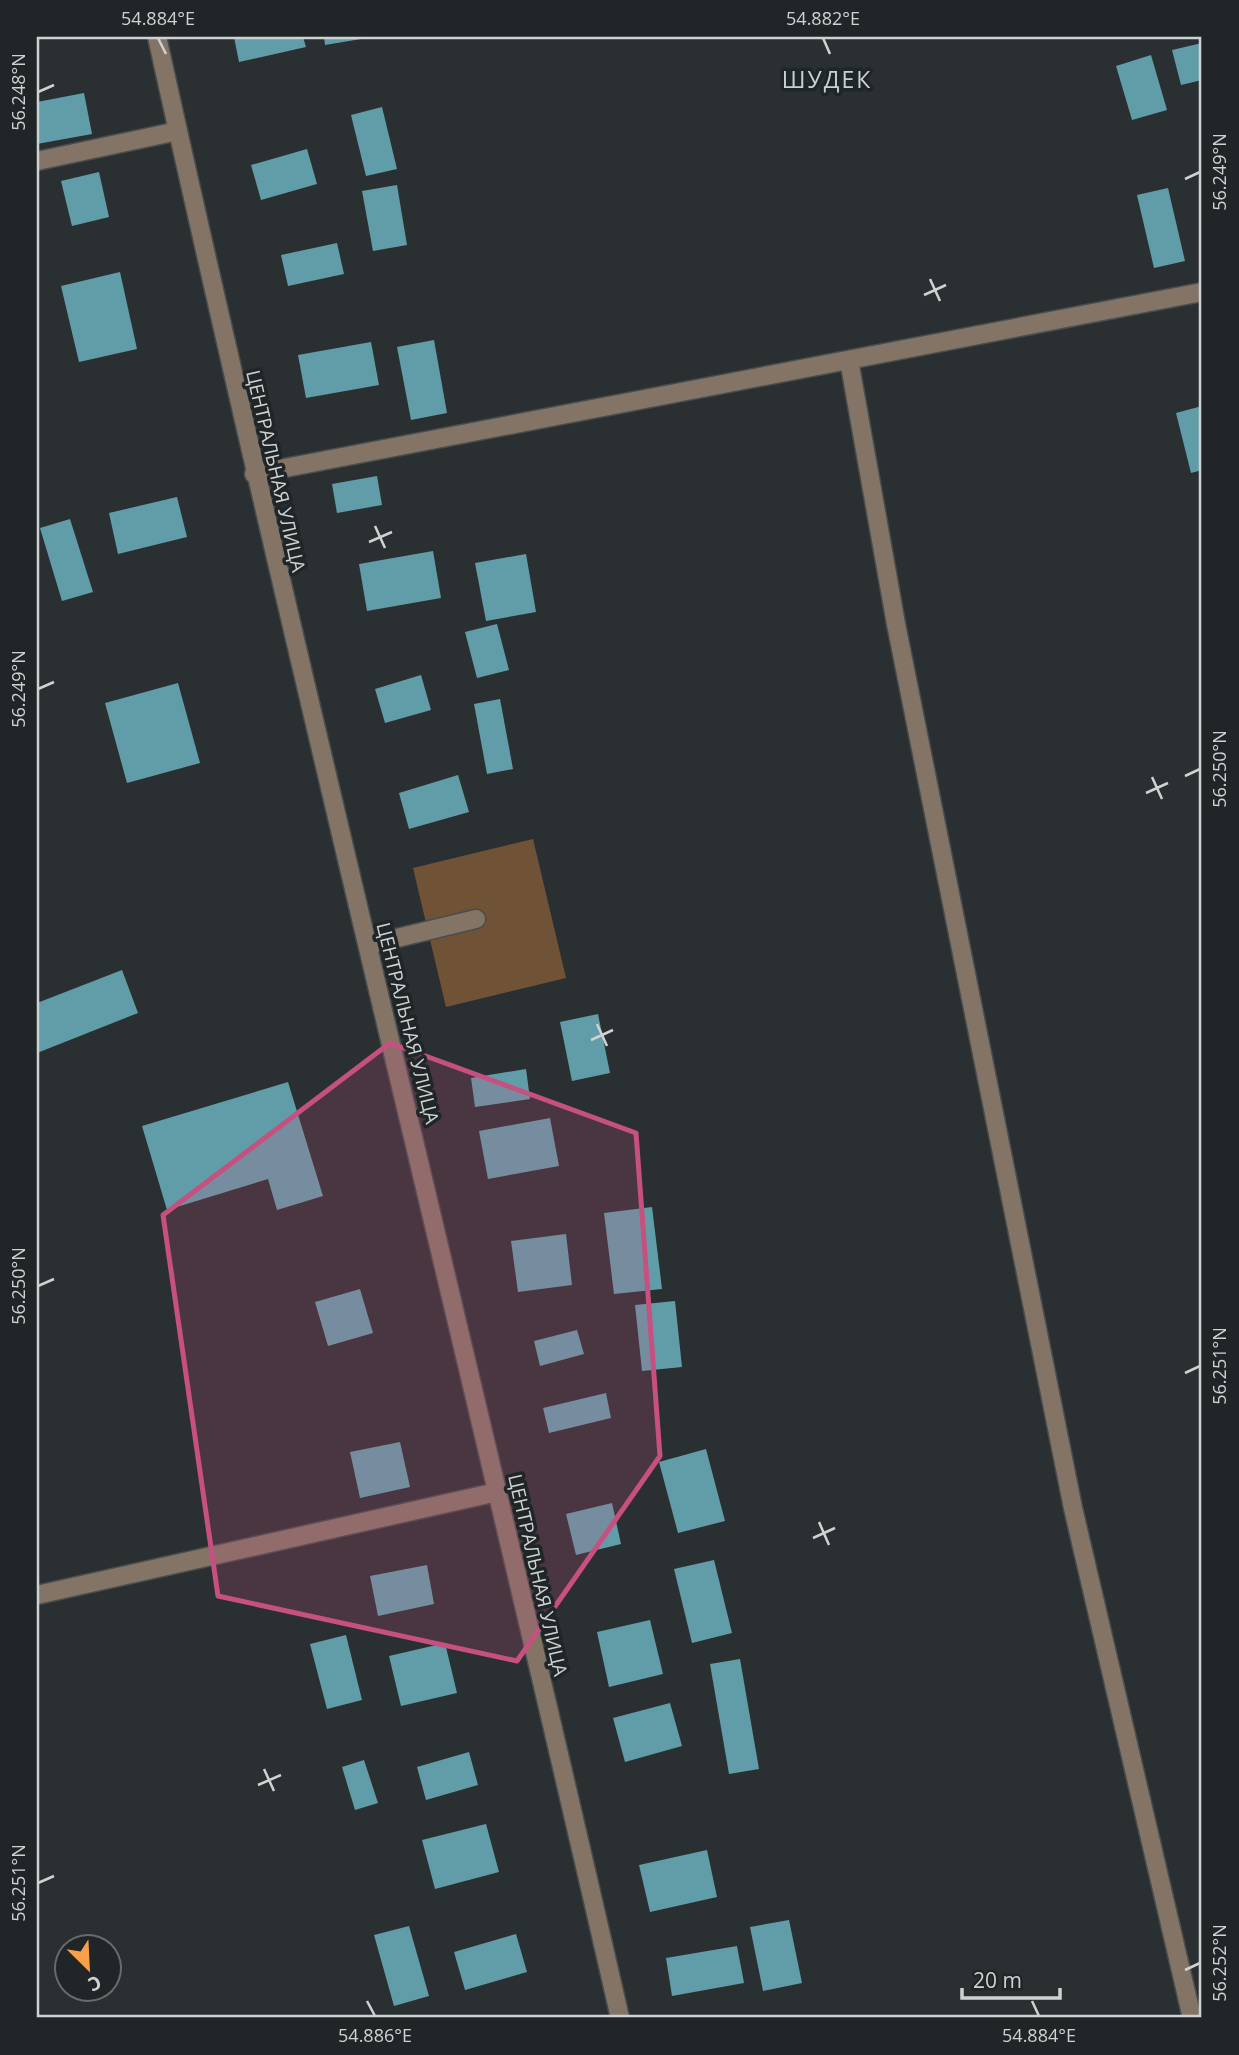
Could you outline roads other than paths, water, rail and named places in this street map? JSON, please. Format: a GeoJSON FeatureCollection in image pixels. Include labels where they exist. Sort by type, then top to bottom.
{"type":"FeatureCollection","features":[{"type":"Feature","properties":{"kind":"street","name":"ЦЕНТРАЛЬНАЯ УЛИЦА"},"geometry":{"type":"LineString","coordinates":[[157,37],[254,474],[498,1492],[620,2018]]}},
{"type":"Feature","properties":{"kind":"street"},"geometry":{"type":"LineString","coordinates":[[37,161],[178,131]]}},
{"type":"Feature","properties":{"kind":"street"},"geometry":{"type":"LineString","coordinates":[[254,474],[1202,292]]}},
{"type":"Feature","properties":{"kind":"street"},"geometry":{"type":"LineString","coordinates":[[849,360],[899,638],[1070,1495],[1192,2018]]}},
{"type":"Feature","properties":{"kind":"street"},"geometry":{"type":"LineString","coordinates":[[368,945],[476,919]]}},
{"type":"Feature","properties":{"kind":"street"},"geometry":{"type":"LineString","coordinates":[[37,1595],[498,1492]]}},
{"type":"Feature","properties":{"kind":"district","name":"ШУДЕК"},"geometry":{"type":"Point","coordinates":[827,79]}}]}
